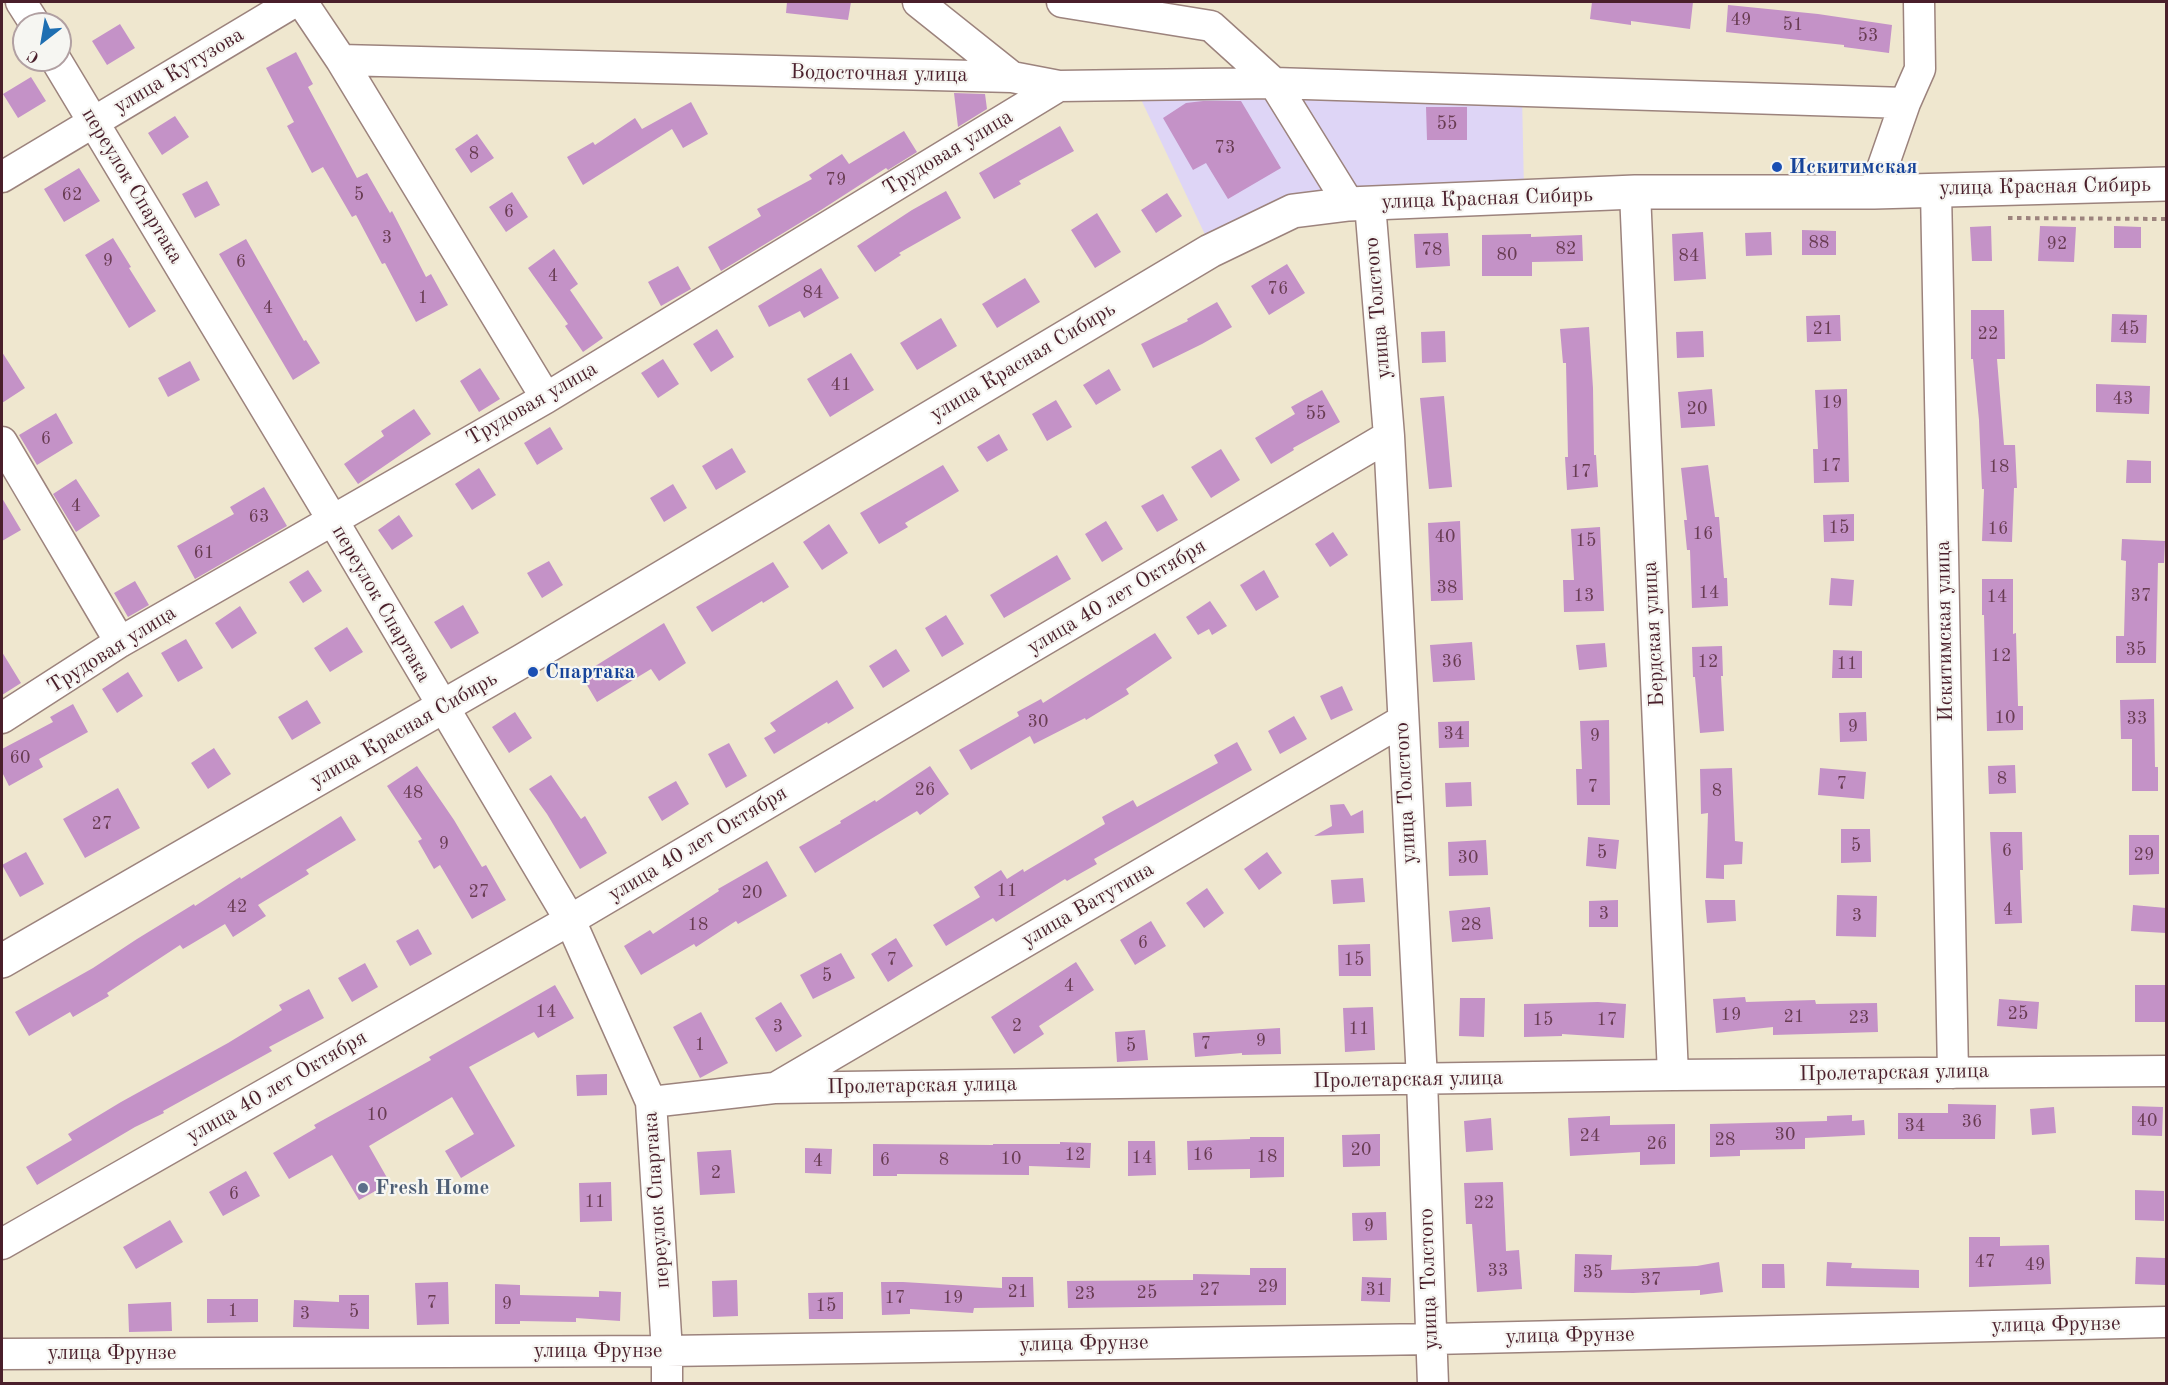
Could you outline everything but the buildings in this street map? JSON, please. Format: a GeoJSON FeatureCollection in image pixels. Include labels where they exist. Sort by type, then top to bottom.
{"type":"FeatureCollection","features":[{"type":"Feature","properties":{"kind":"main road","name":"улица Красная Сибирь"},"geometry":{"type":"LineString","coordinates":[[2,961],[442,708],[1210,251],[1293,211],[1359,204],[1635,192],[1874,192],[2166,184]]}},
{"type":"Feature","properties":{"kind":"street","name":"улица Кутузова"},"geometry":{"type":"LineString","coordinates":[[2,177],[294,2]]}},
{"type":"Feature","properties":{"kind":"street"},"geometry":{"type":"LineString","coordinates":[[302,2],[341,60],[546,398]]}},
{"type":"Feature","properties":{"kind":"street"},"geometry":{"type":"LineString","coordinates":[[918,2],[1012,77]]}},
{"type":"Feature","properties":{"kind":"street"},"geometry":{"type":"LineString","coordinates":[[1062,2],[1211,26],[1274,83],[1359,204]]}},
{"type":"Feature","properties":{"kind":"street"},"geometry":{"type":"LineString","coordinates":[[1874,192],[1905,103],[1920,69],[1919,2]]}},
{"type":"Feature","properties":{"kind":"street","name":"Водосточная улица"},"geometry":{"type":"LineString","coordinates":[[341,60],[1012,77],[1059,86],[1274,83],[1905,103]]}},
{"type":"Feature","properties":{"kind":"street","name":"переулок Спартака"},"geometry":{"type":"LineString","coordinates":[[63,72],[570,920],[651,1102],[668,1350],[667,1383]]}},
{"type":"Feature","properties":{"kind":"street","name":"Трудовая улица"},"geometry":{"type":"LineString","coordinates":[[2,718],[120,642],[546,398],[1059,86]]}},
{"type":"Feature","properties":{"kind":"street","name":"Искитимская улица"},"geometry":{"type":"LineString","coordinates":[[1936,190],[1953,1073]]}},
{"type":"Feature","properties":{"kind":"street","name":"Бердская улица"},"geometry":{"type":"LineString","coordinates":[[1635,192],[1674,1075]]}},
{"type":"Feature","properties":{"kind":"street","name":"улица Толстого"},"geometry":{"type":"LineString","coordinates":[[1359,204],[1389,436],[1422,1080],[1433,1383]]}},
{"type":"Feature","properties":{"kind":"street","name":"улица 40 лет Октября"},"geometry":{"type":"LineString","coordinates":[[2,1244],[570,920],[1389,436]]}},
{"type":"Feature","properties":{"kind":"street"},"geometry":{"type":"LineString","coordinates":[[2,442],[120,642]]}},
{"type":"Feature","properties":{"kind":"street","name":"улица Ватутина"},"geometry":{"type":"LineString","coordinates":[[774,1088],[1402,721]]}},
{"type":"Feature","properties":{"kind":"street","name":"Пролетарская улица"},"geometry":{"type":"LineString","coordinates":[[651,1102],[774,1088],[1674,1075],[2166,1071]]}},
{"type":"Feature","properties":{"kind":"street","name":"улица Фрунзе"},"geometry":{"type":"LineString","coordinates":[[2,1353],[668,1350],[1432,1339],[2166,1322]]}},
{"type":"Feature","properties":{"kind":"path"},"geometry":{"type":"LineString","coordinates":[[2005,218],[2166,219]]}},
{"type":"Feature","properties":{"kind":"shaded area"},"geometry":{"type":"Polygon","coordinates":[[[1138,93],[1522,95],[1524,190],[1308,191],[1209,243],[1138,93]]]}},
{"type":"Feature","properties":{"kind":"place","name":"Искитимская"},"geometry":{"type":"Point","coordinates":[1777,167]}},
{"type":"Feature","properties":{"kind":"place","name":"Спартака"},"geometry":{"type":"Point","coordinates":[533,672]}},
{"type":"Feature","properties":{"kind":"place","name":"Fresh Home"},"geometry":{"type":"Point","coordinates":[363,1188]}}]}
